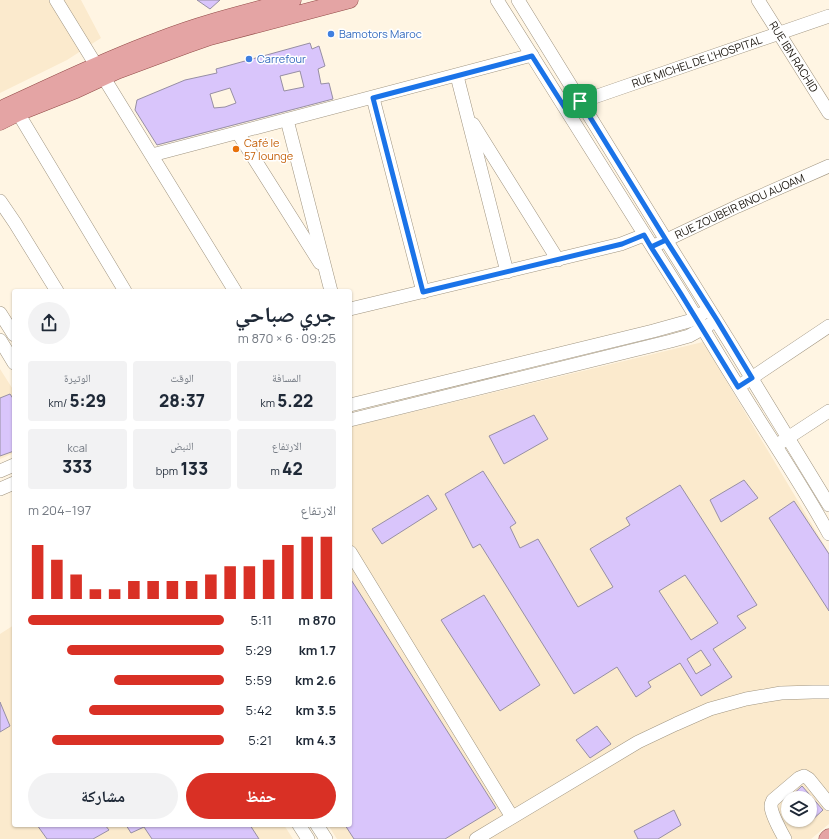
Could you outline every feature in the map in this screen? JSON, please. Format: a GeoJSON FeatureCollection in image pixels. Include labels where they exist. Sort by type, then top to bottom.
{"type":"FeatureCollection","features":[{"type":"Feature","properties":{"kind":"main road"},"geometry":{"type":"LineString","coordinates":[[0,122],[18,113],[76,90],[132,50],[177,33],[293,0]]}},
{"type":"Feature","properties":{"kind":"main road"},"geometry":{"type":"LineString","coordinates":[[0,110],[100,72],[160,55],[210,38],[350,0]]}},
{"type":"Feature","properties":{"kind":"street"},"geometry":{"type":"LineString","coordinates":[[56,0],[234,289]]}},
{"type":"Feature","properties":{"kind":"street"},"geometry":{"type":"LineString","coordinates":[[497,0],[696,317],[738,387],[776,446],[824,513],[829,534]]}},
{"type":"Feature","properties":{"kind":"street"},"geometry":{"type":"LineString","coordinates":[[518,0],[714,315],[829,505]]}},
{"type":"Feature","properties":{"kind":"street","name":"RUE IBN RACHID"},"geometry":{"type":"LineString","coordinates":[[758,0],[829,113]]}},
{"type":"Feature","properties":{"kind":"street","name":"RUE MICHEL DE L'HOSPITAL"},"geometry":{"type":"LineString","coordinates":[[565,108],[580,101],[780,34],[829,16]]}},
{"type":"Feature","properties":{"kind":"street"},"geometry":{"type":"LineString","coordinates":[[152,155],[532,56]]}},
{"type":"Feature","properties":{"kind":"street"},"geometry":{"type":"LineString","coordinates":[[457,76],[507,272]]}},
{"type":"Feature","properties":{"kind":"street"},"geometry":{"type":"LineString","coordinates":[[373,98],[423,292]]}},
{"type":"Feature","properties":{"kind":"street"},"geometry":{"type":"LineString","coordinates":[[18,113],[125,289]]}},
{"type":"Feature","properties":{"kind":"street"},"geometry":{"type":"LineString","coordinates":[[466,113],[558,260]]}},
{"type":"Feature","properties":{"kind":"street"},"geometry":{"type":"LineString","coordinates":[[288,120],[330,289]]}},
{"type":"Feature","properties":{"kind":"street"},"geometry":{"type":"LineString","coordinates":[[238,133],[327,275]]}},
{"type":"Feature","properties":{"kind":"street","name":"RUE ZOUBEIR BNOU AUOAM"},"geometry":{"type":"LineString","coordinates":[[352,309],[622,244],[666,240],[829,166]]}},
{"type":"Feature","properties":{"kind":"street"},"geometry":{"type":"LineString","coordinates":[[612,184],[626,175]]}},
{"type":"Feature","properties":{"kind":"street"},"geometry":{"type":"LineString","coordinates":[[0,201],[15,222],[57,289]]}},
{"type":"Feature","properties":{"kind":"street"},"geometry":{"type":"LineString","coordinates":[[0,313],[12,332]]}},
{"type":"Feature","properties":{"kind":"street"},"geometry":{"type":"LineString","coordinates":[[352,405],[653,331],[679,324],[696,317],[714,315]]}},
{"type":"Feature","properties":{"kind":"street"},"geometry":{"type":"LineString","coordinates":[[352,420],[671,342],[689,336],[703,329],[714,315]]}},
{"type":"Feature","properties":{"kind":"street"},"geometry":{"type":"LineString","coordinates":[[738,387],[829,326]]}},
{"type":"Feature","properties":{"kind":"street"},"geometry":{"type":"LineString","coordinates":[[0,340],[12,360]]}},
{"type":"Feature","properties":{"kind":"street"},"geometry":{"type":"LineString","coordinates":[[776,446],[829,411]]}},
{"type":"Feature","properties":{"kind":"street"},"geometry":{"type":"LineString","coordinates":[[0,471],[12,466]]}},
{"type":"Feature","properties":{"kind":"street"},"geometry":{"type":"LineString","coordinates":[[0,489],[12,484]]}},
{"type":"Feature","properties":{"kind":"street"},"geometry":{"type":"LineString","coordinates":[[352,555],[512,817]]}},
{"type":"Feature","properties":{"kind":"street"},"geometry":{"type":"LineString","coordinates":[[476,839],[638,742],[676,724],[710,710],[746,699],[781,693],[829,692]]}},
{"type":"Feature","properties":{"kind":"street"},"geometry":{"type":"LineString","coordinates":[[785,839],[772,808],[771,804],[774,800],[799,778],[804,776],[809,779],[827,798]]}},
{"type":"Feature","properties":{"kind":"street"},"geometry":{"type":"LineString","coordinates":[[300,827],[308,839]]}},
{"type":"Feature","properties":{"kind":"street"},"geometry":{"type":"LineString","coordinates":[[318,827],[326,839]]}},
{"type":"Feature","properties":{"kind":"shaded area"},"geometry":{"type":"Polygon","coordinates":[[[0,0],[81,0],[101,38],[67,60],[0,93],[0,0]]]}},
{"type":"Feature","properties":{"kind":"shaded area"},"geometry":{"type":"Polygon","coordinates":[[[703,342],[829,553],[829,824],[811,839],[337,839],[329,827],[352,827],[352,427],[703,342]]]}},
{"type":"Feature","properties":{"kind":"shaded area"},"geometry":{"type":"Polygon","coordinates":[[[0,369],[12,388],[12,454],[0,459],[0,369]]]}},
{"type":"Feature","properties":{"kind":"shaded area"},"geometry":{"type":"Polygon","coordinates":[[[12,626],[12,827],[285,827],[293,839],[0,839],[0,634],[12,626]]]}},
{"type":"Feature","properties":{"kind":"building"},"geometry":{"type":"Polygon","coordinates":[[[197,0],[220,0],[210,9],[197,0]]]}},
{"type":"Feature","properties":{"kind":"building"},"geometry":{"type":"Polygon","coordinates":[[[310,43],[312,49],[319,46],[325,66],[318,69],[321,84],[329,83],[333,99],[157,145],[135,110],[137,100],[185,80],[217,73],[216,69],[310,43]],[[300,71],[280,76],[284,91],[304,87],[300,71]],[[230,88],[210,94],[214,108],[225,107],[236,103],[230,88]]]}},
{"type":"Feature","properties":{"kind":"building"},"geometry":{"type":"Polygon","coordinates":[[[10,394],[12,397],[12,452],[0,456],[0,398],[10,394]]]}},
{"type":"Feature","properties":{"kind":"building"},"geometry":{"type":"Polygon","coordinates":[[[534,415],[548,439],[504,464],[489,436],[534,415]]]}},
{"type":"Feature","properties":{"kind":"building"},"geometry":{"type":"Polygon","coordinates":[[[483,471],[516,523],[510,527],[520,548],[538,539],[578,607],[613,587],[590,549],[630,525],[626,518],[680,485],[757,605],[737,616],[746,628],[713,649],[732,677],[701,696],[680,663],[648,682],[651,687],[636,697],[617,667],[574,694],[480,544],[473,548],[445,494],[483,471]],[[685,575],[659,591],[691,640],[718,623],[685,575]],[[701,650],[687,659],[696,674],[711,665],[701,650]]]}},
{"type":"Feature","properties":{"kind":"building"},"geometry":{"type":"Polygon","coordinates":[[[744,480],[758,498],[721,522],[710,500],[744,480]]]}},
{"type":"Feature","properties":{"kind":"building"},"geometry":{"type":"Polygon","coordinates":[[[428,495],[437,509],[382,544],[372,529],[428,495]]]}},
{"type":"Feature","properties":{"kind":"building"},"geometry":{"type":"Polygon","coordinates":[[[794,501],[829,554],[829,611],[769,518],[794,501]]]}},
{"type":"Feature","properties":{"kind":"building"},"geometry":{"type":"Polygon","coordinates":[[[352,581],[496,808],[445,839],[354,839],[346,827],[352,827],[352,581]]]}},
{"type":"Feature","properties":{"kind":"building"},"geometry":{"type":"Polygon","coordinates":[[[484,595],[540,685],[500,711],[441,620],[484,595]]]}},
{"type":"Feature","properties":{"kind":"building"},"geometry":{"type":"Polygon","coordinates":[[[0,702],[10,726],[0,732],[0,702]]]}},
{"type":"Feature","properties":{"kind":"building"},"geometry":{"type":"Polygon","coordinates":[[[597,726],[611,744],[590,758],[576,740],[597,726]]]}},
{"type":"Feature","properties":{"kind":"building"},"geometry":{"type":"Polygon","coordinates":[[[802,786],[806,791],[797,791],[802,786]]]}},
{"type":"Feature","properties":{"kind":"building"},"geometry":{"type":"Polygon","coordinates":[[[817,803],[823,810],[817,816],[817,803]]]}},
{"type":"Feature","properties":{"kind":"building"},"geometry":{"type":"Polygon","coordinates":[[[674,810],[681,825],[658,839],[638,839],[634,831],[674,810]]]}},
{"type":"Feature","properties":{"kind":"building"},"geometry":{"type":"Polygon","coordinates":[[[38,827],[107,827],[109,830],[93,839],[47,839],[38,827]]]}},
{"type":"Feature","properties":{"kind":"building"},"geometry":{"type":"Polygon","coordinates":[[[127,827],[144,827],[131,833],[127,827]]]}},
{"type":"Feature","properties":{"kind":"building"},"geometry":{"type":"Polygon","coordinates":[[[144,827],[251,827],[259,839],[152,839],[144,827]]]}},
{"type":"Feature","properties":{"kind":"place","name":"Bamotors Maroc"},"geometry":{"type":"Point","coordinates":[331,34]}},
{"type":"Feature","properties":{"kind":"place","name":"Carrefour"},"geometry":{"type":"Point","coordinates":[249,59]}},
{"type":"Feature","properties":{"kind":"place","name":"Café le 57 lounge"},"geometry":{"type":"Point","coordinates":[236,149]}},
{"type":"Feature","properties":{"kind":"route"},"geometry":{"type":"LineString","coordinates":[[580,101],[565,108],[532,56],[373,98],[423,292],[622,244],[644,235],[651,247],[666,240],[752,378],[738,387],[651,247],[666,240],[580,101]]}}]}
